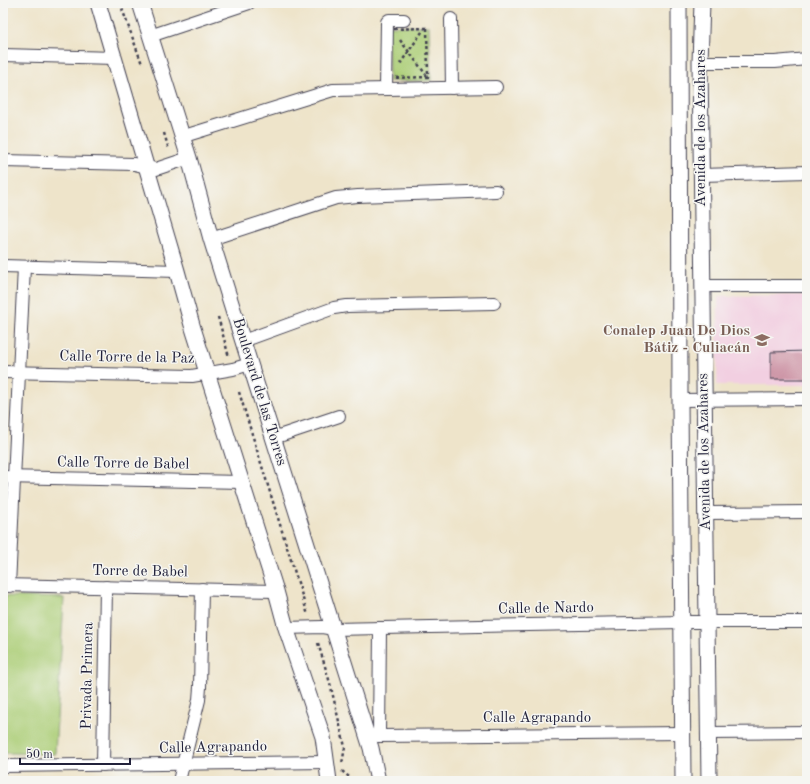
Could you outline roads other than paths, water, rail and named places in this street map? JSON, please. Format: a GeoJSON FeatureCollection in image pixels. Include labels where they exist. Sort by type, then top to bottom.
{"type":"FeatureCollection","features":[{"type":"Feature","properties":{"kind":"street"},"geometry":{"type":"LineString","coordinates":[[98,3],[178,271],[192,325],[276,591],[286,628],[323,737],[329,781]]}},
{"type":"Feature","properties":{"kind":"street","name":"Boulevard de las Torres"},"geometry":{"type":"LineString","coordinates":[[140,3],[181,137],[189,158],[211,239],[273,438],[334,629],[373,735],[378,781]]}},
{"type":"Feature","properties":{"kind":"street"},"geometry":{"type":"LineString","coordinates":[[150,36],[249,3]]}},
{"type":"Feature","properties":{"kind":"street","name":"Avenida de los Azahares"},"geometry":{"type":"LineString","coordinates":[[679,3],[683,781]]}},
{"type":"Feature","properties":{"kind":"street","name":"Avenida de los Azahares"},"geometry":{"type":"LineString","coordinates":[[702,3],[700,62],[709,781]]}},
{"type":"Feature","properties":{"kind":"street"},"geometry":{"type":"LineString","coordinates":[[451,19],[452,88]]}},
{"type":"Feature","properties":{"kind":"street"},"geometry":{"type":"LineString","coordinates":[[388,83],[387,22],[389,20],[404,20]]}},
{"type":"Feature","properties":{"kind":"street"},"geometry":{"type":"LineString","coordinates":[[3,55],[115,58]]}},
{"type":"Feature","properties":{"kind":"street"},"geometry":{"type":"LineString","coordinates":[[700,62],[775,62],[807,59]]}},
{"type":"Feature","properties":{"kind":"street"},"geometry":{"type":"LineString","coordinates":[[181,137],[333,90],[388,83],[452,88],[496,88]]}},
{"type":"Feature","properties":{"kind":"street"},"geometry":{"type":"LineString","coordinates":[[3,161],[134,164],[156,169],[189,158]]}},
{"type":"Feature","properties":{"kind":"street"},"geometry":{"type":"LineString","coordinates":[[702,175],[807,172]]}},
{"type":"Feature","properties":{"kind":"street"},"geometry":{"type":"LineString","coordinates":[[211,239],[336,198],[496,191]]}},
{"type":"Feature","properties":{"kind":"street"},"geometry":{"type":"LineString","coordinates":[[3,266],[178,271]]}},
{"type":"Feature","properties":{"kind":"street"},"geometry":{"type":"LineString","coordinates":[[6,585],[8,478],[19,372],[24,267]]}},
{"type":"Feature","properties":{"kind":"street"},"geometry":{"type":"LineString","coordinates":[[703,286],[807,286]]}},
{"type":"Feature","properties":{"kind":"street"},"geometry":{"type":"LineString","coordinates":[[243,341],[334,308],[347,306],[494,303]]}},
{"type":"Feature","properties":{"kind":"street","name":"Calle Torre de la Paz"},"geometry":{"type":"LineString","coordinates":[[3,372],[192,376],[208,374],[250,364]]}},
{"type":"Feature","properties":{"kind":"street"},"geometry":{"type":"LineString","coordinates":[[680,400],[807,399]]}},
{"type":"Feature","properties":{"kind":"street"},"geometry":{"type":"LineString","coordinates":[[273,438],[339,416]]}},
{"type":"Feature","properties":{"kind":"street","name":"Calle Torre de Babel"},"geometry":{"type":"LineString","coordinates":[[8,478],[242,482]]}},
{"type":"Feature","properties":{"kind":"street"},"geometry":{"type":"LineString","coordinates":[[706,513],[807,512]]}},
{"type":"Feature","properties":{"kind":"street","name":"Torre de Babel"},"geometry":{"type":"LineString","coordinates":[[6,585],[276,591]]}},
{"type":"Feature","properties":{"kind":"street","name":"Privada Primera"},"geometry":{"type":"LineString","coordinates":[[103,765],[106,588]]}},
{"type":"Feature","properties":{"kind":"street"},"geometry":{"type":"LineString","coordinates":[[179,781],[199,700],[202,589]]}},
{"type":"Feature","properties":{"kind":"street","name":"Calle de Nardo"},"geometry":{"type":"LineString","coordinates":[[286,628],[322,627],[334,629],[682,622],[807,622]]}},
{"type":"Feature","properties":{"kind":"street"},"geometry":{"type":"LineString","coordinates":[[373,735],[380,628]]}},
{"type":"Feature","properties":{"kind":"street"},"geometry":{"type":"LineString","coordinates":[[708,733],[807,732]]}},
{"type":"Feature","properties":{"kind":"street","name":"Calle Agrapando"},"geometry":{"type":"LineString","coordinates":[[373,735],[683,733]]}},
{"type":"Feature","properties":{"kind":"street","name":"Calle Agrapando"},"geometry":{"type":"LineString","coordinates":[[3,766],[327,762]]}},
{"type":"Feature","properties":{"kind":"place","name":"Conalep Juan De Dios Bátiz - Culiacán"},"geometry":{"type":"Point","coordinates":[762,340]}}]}
